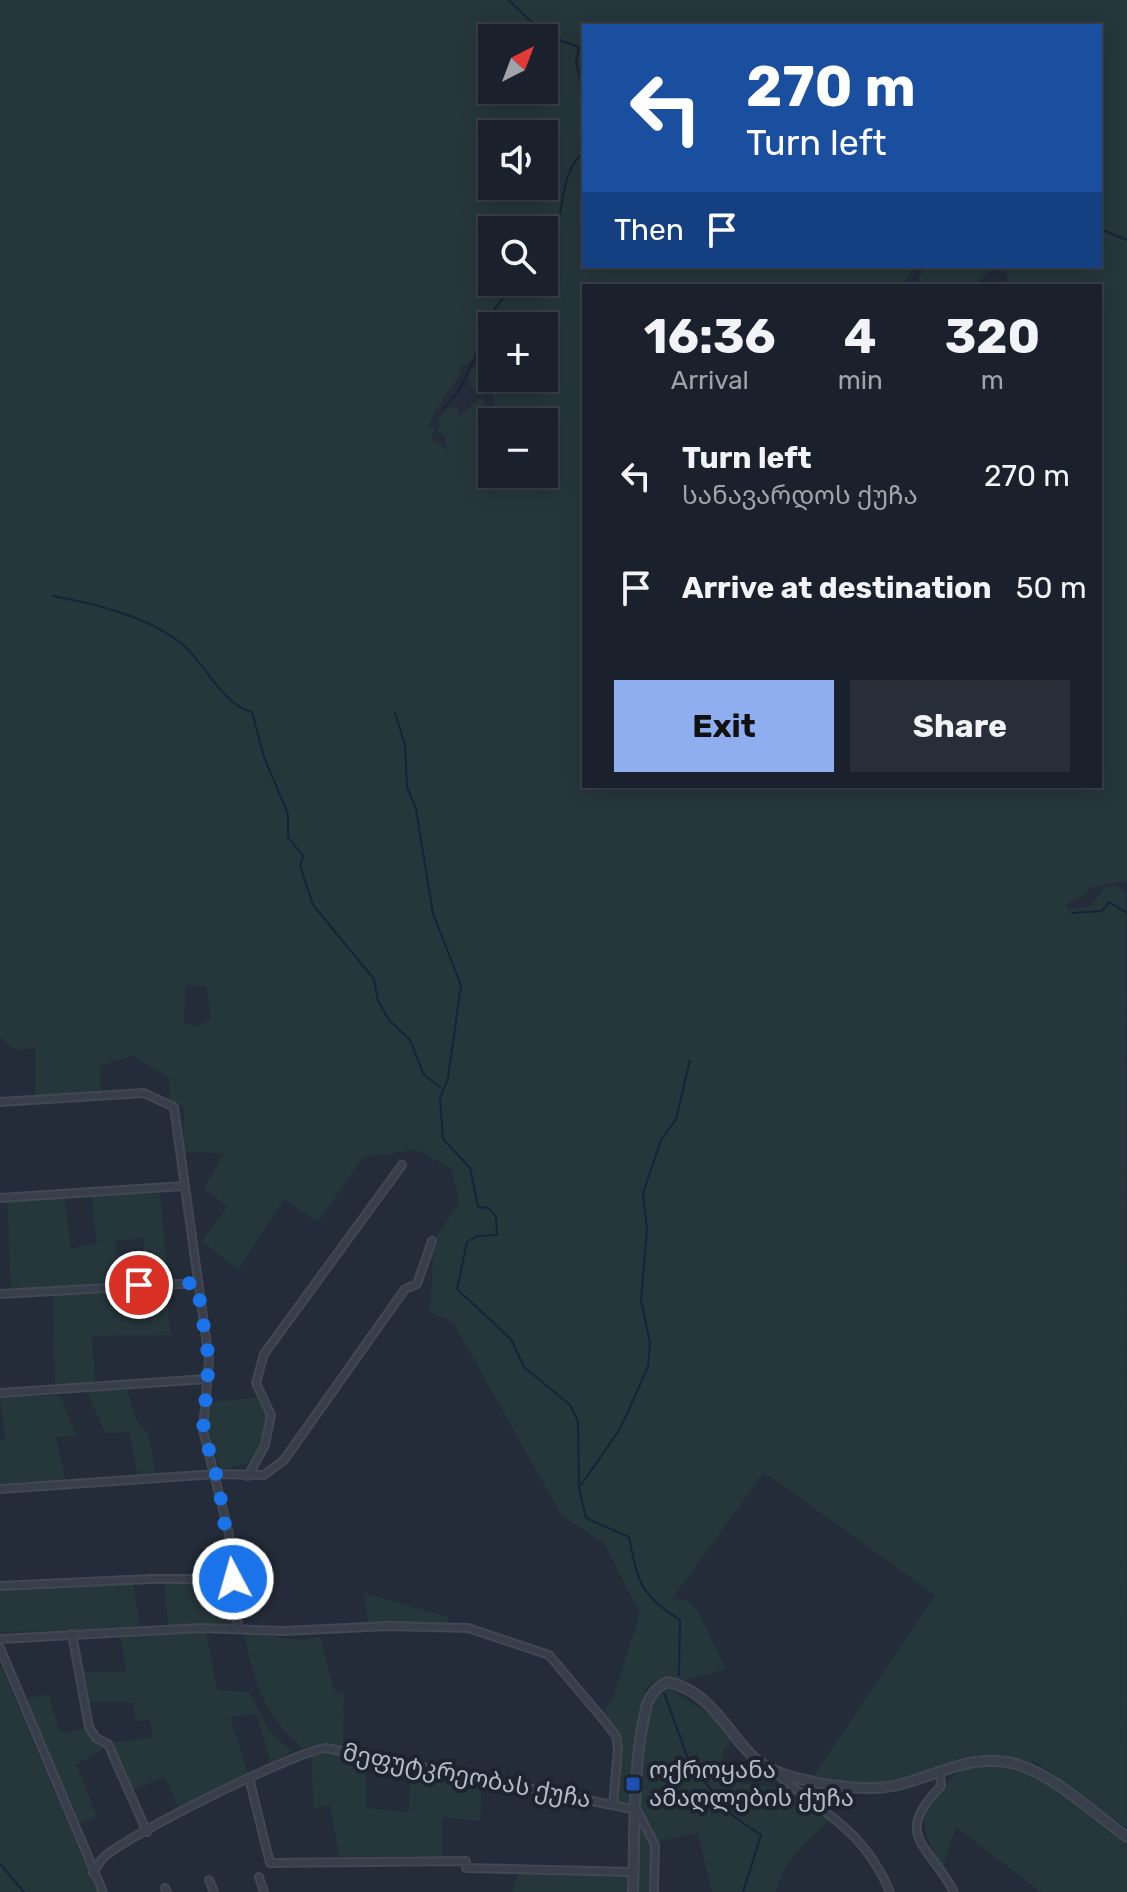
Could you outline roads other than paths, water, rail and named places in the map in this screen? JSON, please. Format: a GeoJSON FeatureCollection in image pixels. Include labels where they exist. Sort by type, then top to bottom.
{"type":"FeatureCollection","features":[{"type":"Feature","properties":{"kind":"street"},"geometry":{"type":"LineString","coordinates":[[0,1102],[144,1093],[174,1107],[209,1360],[203,1430],[216,1474],[238,1627]]}},
{"type":"Feature","properties":{"kind":"street"},"geometry":{"type":"LineString","coordinates":[[248,1476],[265,1445],[271,1415],[256,1383],[264,1354],[402,1165]]}},
{"type":"Feature","properties":{"kind":"street"},"geometry":{"type":"LineString","coordinates":[[0,1198],[184,1186]]}},
{"type":"Feature","properties":{"kind":"street"},"geometry":{"type":"LineString","coordinates":[[0,1489],[216,1474],[264,1475],[284,1460],[405,1289],[417,1284],[432,1241]]}},
{"type":"Feature","properties":{"kind":"street"},"geometry":{"type":"LineString","coordinates":[[0,1294],[197,1283]]}},
{"type":"Feature","properties":{"kind":"street"},"geometry":{"type":"LineString","coordinates":[[0,1393],[207,1379]]}},
{"type":"Feature","properties":{"kind":"street"},"geometry":{"type":"LineString","coordinates":[[0,1586],[150,1579],[233,1579]]}},
{"type":"Feature","properties":{"kind":"street"},"geometry":{"type":"LineString","coordinates":[[0,1639],[238,1627],[283,1631],[389,1626],[468,1628],[549,1655],[616,1736],[613,1805]]}},
{"type":"Feature","properties":{"kind":"street"},"geometry":{"type":"LineString","coordinates":[[72,1634],[89,1727],[96,1738],[108,1744],[147,1832]]}},
{"type":"Feature","properties":{"kind":"street"},"geometry":{"type":"LineString","coordinates":[[0,1648],[103,1892]]}},
{"type":"Feature","properties":{"kind":"street"},"geometry":{"type":"LineString","coordinates":[[633,1892],[637,1810],[648,1702],[656,1687],[667,1682],[701,1699],[772,1770],[856,1834],[873,1854],[890,1892]]}},
{"type":"Feature","properties":{"kind":"street","name":"მეფუტკრეობას ქუჩა"},"geometry":{"type":"LineString","coordinates":[[93,1873],[104,1857],[147,1832],[302,1753],[326,1748],[637,1810]]}},
{"type":"Feature","properties":{"kind":"street"},"geometry":{"type":"LineString","coordinates":[[772,1770],[832,1784],[876,1788],[977,1759],[1015,1763],[1038,1774],[1127,1837]]}},
{"type":"Feature","properties":{"kind":"street"},"geometry":{"type":"LineString","coordinates":[[940,1771],[941,1786],[921,1807],[915,1820],[920,1840],[954,1892]]}},
{"type":"Feature","properties":{"kind":"street"},"geometry":{"type":"LineString","coordinates":[[249,1778],[270,1863],[466,1861],[466,1868],[634,1872]]}},
{"type":"Feature","properties":{"kind":"street"},"geometry":{"type":"LineString","coordinates":[[637,1810],[655,1845],[654,1892]]}},
{"type":"Feature","properties":{"kind":"street"},"geometry":{"type":"LineString","coordinates":[[259,1877],[264,1892]]}},
{"type":"Feature","properties":{"kind":"street"},"geometry":{"type":"LineString","coordinates":[[209,1880],[214,1892]]}},
{"type":"Feature","properties":{"kind":"waterway"},"geometry":{"type":"LineString","coordinates":[[508,0],[547,36],[579,47],[576,63],[582,83]]}},
{"type":"Feature","properties":{"kind":"waterway"},"geometry":{"type":"LineString","coordinates":[[558,222],[567,179],[582,153]]}},
{"type":"Feature","properties":{"kind":"waterway"},"geometry":{"type":"LineString","coordinates":[[1102,230],[1127,240]]}},
{"type":"Feature","properties":{"kind":"waterway"},"geometry":{"type":"LineString","coordinates":[[443,408],[460,388],[491,318],[506,296]]}},
{"type":"Feature","properties":{"kind":"waterway"},"geometry":{"type":"LineString","coordinates":[[53,596],[120,612],[168,634],[191,653],[223,693],[241,708],[252,712],[264,757],[288,814],[288,837],[303,856],[300,866],[313,905],[374,979],[378,1001],[389,1020],[410,1040],[424,1075],[441,1088]]}},
{"type":"Feature","properties":{"kind":"waterway"},"geometry":{"type":"LineString","coordinates":[[395,713],[405,745],[407,787],[416,809],[433,914],[461,985],[448,1078],[440,1098],[443,1139],[470,1168],[478,1207],[489,1208],[496,1217],[497,1235],[477,1236],[467,1242],[457,1289],[511,1339],[524,1367],[570,1405],[578,1421],[579,1488],[586,1518],[629,1537],[643,1586],[656,1603],[680,1620],[679,1675]]}},
{"type":"Feature","properties":{"kind":"waterway"},"geometry":{"type":"LineString","coordinates":[[1072,913],[1102,911],[1109,902],[1127,913]]}},
{"type":"Feature","properties":{"kind":"waterway"},"geometry":{"type":"LineString","coordinates":[[581,1485],[620,1429],[648,1367],[650,1343],[641,1300],[647,1229],[643,1193],[661,1140],[676,1119],[690,1060]]}},
{"type":"Feature","properties":{"kind":"waterway"},"geometry":{"type":"LineString","coordinates":[[664,1693],[690,1764],[733,1816],[761,1835],[743,1892]]}},
{"type":"Feature","properties":{"kind":"waterway"},"geometry":{"type":"LineString","coordinates":[[0,1864],[24,1892]]}},
{"type":"Feature","properties":{"kind":"place","name":"ოქროყანა ამაღლების ქუჩა"},"geometry":{"type":"Point","coordinates":[633,1784]}}]}
